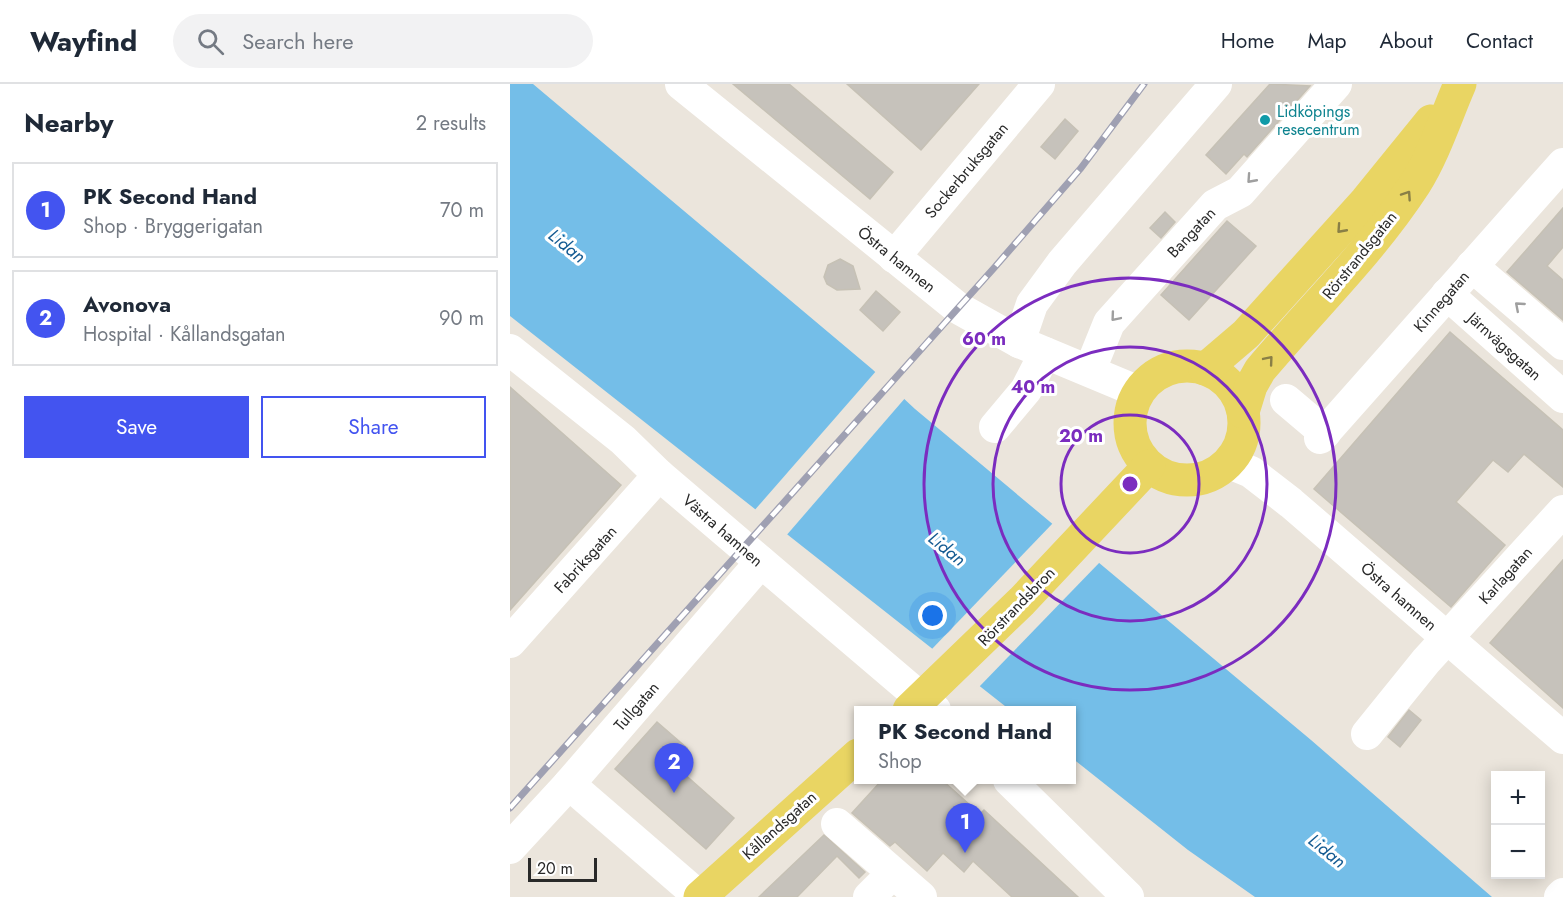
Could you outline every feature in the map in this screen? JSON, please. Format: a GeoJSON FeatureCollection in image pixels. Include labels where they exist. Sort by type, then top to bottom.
{"type":"FeatureCollection","features":[{"type":"Feature","properties":{"kind":"main road","name":"Rörstrandsgatan"},"geometry":{"type":"LineString","coordinates":[[1204,369],[1246,334],[1288,288],[1366,201],[1459,85]]}},
{"type":"Feature","properties":{"kind":"main road","name":"Rörstrandsgatan"},"geometry":{"type":"LineString","coordinates":[[1243,412],[1251,386],[1260,370],[1344,278],[1389,222],[1416,181],[1459,85]]}},
{"type":"Feature","properties":{"kind":"main road"},"geometry":{"type":"LineString","coordinates":[[1186,366],[1204,369],[1230,385],[1243,412],[1244,434],[1229,463],[1215,473],[1198,479],[1172,478],[1149,466],[1137,450],[1131,431],[1132,411],[1139,392],[1152,378],[1168,369],[1186,366]]}},
{"type":"Feature","properties":{"kind":"main road","name":"Rörstrandsbron"},"geometry":{"type":"LineString","coordinates":[[923,706],[954,670],[1149,466]]}},
{"type":"Feature","properties":{"kind":"main road","name":"Kållandsgatan"},"geometry":{"type":"LineString","coordinates":[[700,897],[854,759]]}},
{"type":"Feature","properties":{"kind":"street","name":"Östra hamnen"},"geometry":{"type":"LineString","coordinates":[[681,84],[958,308],[1032,348],[1139,392]]}},
{"type":"Feature","properties":{"kind":"street","name":"Sockerbruksgatan"},"geometry":{"type":"LineString","coordinates":[[894,256],[1039,84]]}},
{"type":"Feature","properties":{"kind":"street"},"geometry":{"type":"LineString","coordinates":[[995,427],[1026,390],[1032,348],[1032,304],[1062,263],[1216,84]]}},
{"type":"Feature","properties":{"kind":"street","name":"Bangatan"},"geometry":{"type":"LineString","coordinates":[[1090,370],[1109,323],[1215,205],[1240,192],[1336,84]]}},
{"type":"Feature","properties":{"kind":"street","name":"Kinnegatan"},"geometry":{"type":"LineString","coordinates":[[1286,400],[1322,436],[1563,164]]}},
{"type":"Feature","properties":{"kind":"street"},"geometry":{"type":"LineString","coordinates":[[1472,266],[1563,344]]}},
{"type":"Feature","properties":{"kind":"street","name":"Järnvägsgatan"},"geometry":{"type":"LineString","coordinates":[[1447,294],[1563,397]]}},
{"type":"Feature","properties":{"kind":"street","name":"Västra hamnen"},"geometry":{"type":"LineString","coordinates":[[510,350],[623,440],[659,475],[761,562],[921,706]]}},
{"type":"Feature","properties":{"kind":"street","name":"Östra hamnen"},"geometry":{"type":"LineString","coordinates":[[1229,463],[1251,472],[1291,503],[1563,738]]}},
{"type":"Feature","properties":{"kind":"street","name":"Fabriksgatan"},"geometry":{"type":"LineString","coordinates":[[510,642],[659,475]]}},
{"type":"Feature","properties":{"kind":"street","name":"Karlagatan"},"geometry":{"type":"LineString","coordinates":[[1367,734],[1448,639],[1563,511]]}},
{"type":"Feature","properties":{"kind":"street","name":"Tullgatan"},"geometry":{"type":"LineString","coordinates":[[510,848],[569,784],[761,562]]}},
{"type":"Feature","properties":{"kind":"street"},"geometry":{"type":"LineString","coordinates":[[569,784],[700,897]]}},
{"type":"Feature","properties":{"kind":"street"},"geometry":{"type":"LineString","coordinates":[[1013,784],[1128,897]]}},
{"type":"Feature","properties":{"kind":"street"},"geometry":{"type":"LineString","coordinates":[[837,824],[921,897]]}},
{"type":"Feature","properties":{"kind":"street"},"geometry":{"type":"LineString","coordinates":[[869,897],[892,874]]}},
{"type":"Feature","properties":{"kind":"water","name":"Lidan"},"geometry":{"type":"Polygon","coordinates":[[[510,84],[533,84],[872,369],[915,409],[1311,740],[1492,897],[1255,897],[1188,850],[1076,761],[1076,706],[1005,706],[510,316],[510,84]]]}},
{"type":"Feature","properties":{"kind":"pier"},"geometry":{"type":"Polygon","coordinates":[[[877,370],[906,397],[785,537],[753,512],[877,370]]]}},
{"type":"Feature","properties":{"kind":"pier"},"geometry":{"type":"Polygon","coordinates":[[[1053,523],[1100,562],[978,688],[931,650],[1053,523]]]}},
{"type":"Feature","properties":{"kind":"building"},"geometry":{"type":"Polygon","coordinates":[[[733,84],[789,84],[893,172],[870,199],[733,84]]]}},
{"type":"Feature","properties":{"kind":"building"},"geometry":{"type":"Polygon","coordinates":[[[847,84],[979,84],[921,150],[847,84]]]}},
{"type":"Feature","properties":{"kind":"building","name":"Lidköpings resecentrum"},"geometry":{"type":"Polygon","coordinates":[[[1270,84],[1310,86],[1247,157],[1244,154],[1226,174],[1206,155],[1270,84]]]}},
{"type":"Feature","properties":{"kind":"building"},"geometry":{"type":"Polygon","coordinates":[[[1065,119],[1078,131],[1055,159],[1041,147],[1065,119]]]}},
{"type":"Feature","properties":{"kind":"building"},"geometry":{"type":"Polygon","coordinates":[[[1563,208],[1563,247],[1547,266],[1563,280],[1563,320],[1507,272],[1563,208]]]}},
{"type":"Feature","properties":{"kind":"building"},"geometry":{"type":"Polygon","coordinates":[[[1165,212],[1175,222],[1161,238],[1150,228],[1165,212]]]}},
{"type":"Feature","properties":{"kind":"building"},"geometry":{"type":"Polygon","coordinates":[[[1227,221],[1256,246],[1189,320],[1161,295],[1227,221]]]}},
{"type":"Feature","properties":{"kind":"building"},"geometry":{"type":"Polygon","coordinates":[[[840,259],[853,266],[860,289],[837,290],[827,284],[824,277],[828,265],[840,259]]]}},
{"type":"Feature","properties":{"kind":"building"},"geometry":{"type":"Polygon","coordinates":[[[876,291],[900,312],[883,331],[860,310],[876,291]]]}},
{"type":"Feature","properties":{"kind":"building"},"geometry":{"type":"Polygon","coordinates":[[[1450,332],[1563,430],[1563,487],[1524,454],[1508,472],[1493,460],[1456,502],[1505,545],[1451,607],[1314,489],[1450,332]]]}},
{"type":"Feature","properties":{"kind":"building"},"geometry":{"type":"Polygon","coordinates":[[[510,387],[621,485],[510,610],[510,387]]]}},
{"type":"Feature","properties":{"kind":"building"},"geometry":{"type":"Polygon","coordinates":[[[1563,560],[1563,708],[1490,643],[1563,560]]]}},
{"type":"Feature","properties":{"kind":"building"},"geometry":{"type":"Polygon","coordinates":[[[1409,710],[1421,720],[1400,747],[1388,737],[1409,710]]]}},
{"type":"Feature","properties":{"kind":"building"},"geometry":{"type":"Polygon","coordinates":[[[657,722],[687,748],[673,764],[734,818],[706,849],[615,769],[657,722]]]}},
{"type":"Feature","properties":{"kind":"building"},"geometry":{"type":"Polygon","coordinates":[[[878,784],[946,784],[980,814],[984,810],[1078,897],[1012,897],[973,861],[964,872],[943,853],[927,871],[895,842],[890,846],[852,813],[878,784]]]}},
{"type":"Feature","properties":{"kind":"building"},"geometry":{"type":"Polygon","coordinates":[[[824,835],[865,872],[859,878],[837,856],[797,897],[759,897],[824,835]]]}},
{"type":"Feature","properties":{"kind":"railway"},"geometry":{"type":"LineString","coordinates":[[510,808],[994,268],[1081,168],[1144,84]]}},
{"type":"Feature","properties":{"kind":"place","name":"Lidköpings resecentrum"},"geometry":{"type":"Point","coordinates":[1265,120]}},
{"type":"Feature","properties":{"kind":"place","name":"Avonova"},"geometry":{"type":"Point","coordinates":[674,793]}},
{"type":"Feature","properties":{"kind":"place","name":"PK Second Hand"},"geometry":{"type":"Point","coordinates":[965,853]}}]}
